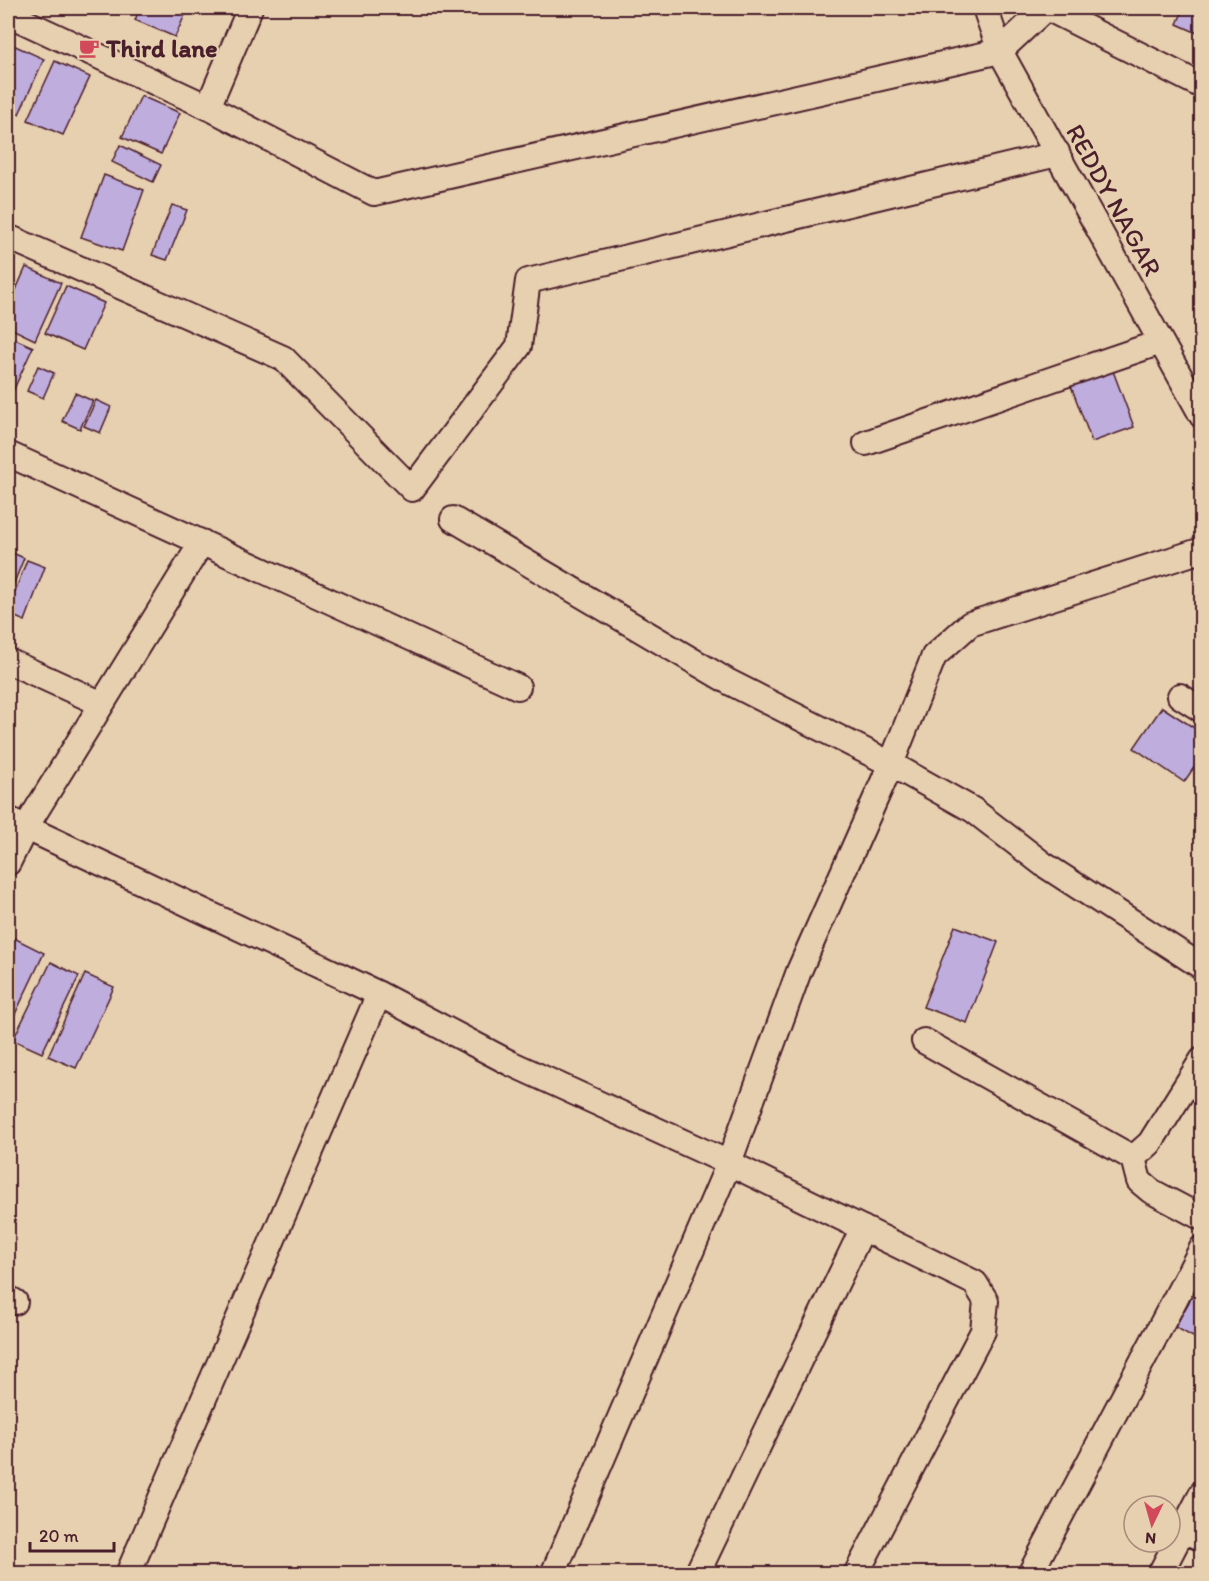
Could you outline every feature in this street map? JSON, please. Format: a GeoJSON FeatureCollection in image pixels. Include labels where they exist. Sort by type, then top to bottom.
{"type":"FeatureCollection","features":[{"type":"Feature","properties":{"kind":"street"},"geometry":{"type":"LineString","coordinates":[[208,107],[250,8]]}},
{"type":"Feature","properties":{"kind":"street","name":"REDDY NAGAR"},"geometry":{"type":"LineString","coordinates":[[985,8],[1000,51],[1201,414]]}},
{"type":"Feature","properties":{"kind":"street"},"geometry":{"type":"LineString","coordinates":[[8,14],[35,16],[374,193],[1000,51],[1046,8],[1202,86]]}},
{"type":"Feature","properties":{"kind":"street"},"geometry":{"type":"LineString","coordinates":[[8,237],[283,358],[412,489],[519,345],[528,280],[1057,153]]}},
{"type":"Feature","properties":{"kind":"street"},"geometry":{"type":"LineString","coordinates":[[866,442],[1161,342]]}},
{"type":"Feature","properties":{"kind":"street"},"geometry":{"type":"LineString","coordinates":[[8,454],[518,687]]}},
{"type":"Feature","properties":{"kind":"street"},"geometry":{"type":"LineString","coordinates":[[453,519],[729,682],[891,764],[973,810],[1043,864],[1202,967]]}},
{"type":"Feature","properties":{"kind":"street"},"geometry":{"type":"LineString","coordinates":[[8,863],[17,823],[102,704],[202,542]]}},
{"type":"Feature","properties":{"kind":"street"},"geometry":{"type":"LineString","coordinates":[[553,1574],[729,1163],[799,971],[891,764],[934,656],[970,624],[1202,550]]}},
{"type":"Feature","properties":{"kind":"street"},"geometry":{"type":"LineString","coordinates":[[8,661],[102,704]]}},
{"type":"Feature","properties":{"kind":"street"},"geometry":{"type":"LineString","coordinates":[[1180,696],[1202,710]]}},
{"type":"Feature","properties":{"kind":"street"},"geometry":{"type":"LineString","coordinates":[[17,823],[379,994],[510,1063],[729,1163],[975,1283],[986,1301],[983,1330],[856,1574]]}},
{"type":"Feature","properties":{"kind":"street"},"geometry":{"type":"LineString","coordinates":[[128,1574],[379,994]]}},
{"type":"Feature","properties":{"kind":"street"},"geometry":{"type":"LineString","coordinates":[[924,1041],[1132,1158],[1139,1181],[1151,1191],[1202,1218]]}},
{"type":"Feature","properties":{"kind":"street"},"geometry":{"type":"LineString","coordinates":[[1132,1158],[1150,1143],[1202,1060]]}},
{"type":"Feature","properties":{"kind":"street"},"geometry":{"type":"LineString","coordinates":[[697,1574],[863,1228]]}},
{"type":"Feature","properties":{"kind":"street"},"geometry":{"type":"LineString","coordinates":[[1030,1574],[1202,1248]]}},
{"type":"Feature","properties":{"kind":"street"},"geometry":{"type":"LineString","coordinates":[[1160,1574],[1192,1534],[1202,1492]]}},
{"type":"Feature","properties":{"kind":"building"},"geometry":{"type":"Polygon","coordinates":[[[140,8],[188,8],[175,37],[135,20],[140,8]]]}},
{"type":"Feature","properties":{"kind":"building"},"geometry":{"type":"Polygon","coordinates":[[[1184,8],[1202,8],[1202,35],[1177,24],[1184,8]]]}},
{"type":"Feature","properties":{"kind":"building"},"geometry":{"type":"Polygon","coordinates":[[[11,44],[44,59],[19,114],[8,109],[8,52],[11,44]]]}},
{"type":"Feature","properties":{"kind":"building"},"geometry":{"type":"Polygon","coordinates":[[[55,61],[90,77],[63,135],[28,120],[55,61]]]}},
{"type":"Feature","properties":{"kind":"building"},"geometry":{"type":"Polygon","coordinates":[[[141,96],[180,113],[161,154],[122,137],[141,96]]]}},
{"type":"Feature","properties":{"kind":"building"},"geometry":{"type":"Polygon","coordinates":[[[120,145],[161,165],[153,182],[112,162],[120,145]]]}},
{"type":"Feature","properties":{"kind":"building"},"geometry":{"type":"Polygon","coordinates":[[[104,175],[144,190],[122,251],[81,237],[104,175]]]}},
{"type":"Feature","properties":{"kind":"building"},"geometry":{"type":"Polygon","coordinates":[[[172,205],[187,210],[167,260],[152,255],[172,205]]]}},
{"type":"Feature","properties":{"kind":"building"},"geometry":{"type":"Polygon","coordinates":[[[8,255],[15,259],[8,276],[8,255]]]}},
{"type":"Feature","properties":{"kind":"building"},"geometry":{"type":"Polygon","coordinates":[[[26,267],[61,283],[35,340],[8,327],[8,308],[26,267]]]}},
{"type":"Feature","properties":{"kind":"building"},"geometry":{"type":"Polygon","coordinates":[[[66,286],[104,303],[83,350],[45,333],[66,286]]]}},
{"type":"Feature","properties":{"kind":"building"},"geometry":{"type":"Polygon","coordinates":[[[8,336],[33,347],[9,400],[8,400],[8,336]]]}},
{"type":"Feature","properties":{"kind":"building"},"geometry":{"type":"Polygon","coordinates":[[[38,366],[54,373],[43,398],[27,391],[38,366]]]}},
{"type":"Feature","properties":{"kind":"building"},"geometry":{"type":"Polygon","coordinates":[[[1113,371],[1134,427],[1092,442],[1071,386],[1113,371]]]}},
{"type":"Feature","properties":{"kind":"building"},"geometry":{"type":"Polygon","coordinates":[[[75,393],[93,401],[80,429],[62,421],[75,393]]]}},
{"type":"Feature","properties":{"kind":"building"},"geometry":{"type":"Polygon","coordinates":[[[96,400],[111,407],[100,433],[84,426],[96,400]]]}},
{"type":"Feature","properties":{"kind":"building"},"geometry":{"type":"Polygon","coordinates":[[[8,551],[24,558],[8,598],[8,551]]]}},
{"type":"Feature","properties":{"kind":"building"},"geometry":{"type":"Polygon","coordinates":[[[27,560],[45,567],[25,621],[8,614],[8,610],[27,560]]]}},
{"type":"Feature","properties":{"kind":"building"},"geometry":{"type":"Polygon","coordinates":[[[1162,707],[1202,733],[1202,756],[1184,782],[1134,748],[1162,707]]]}},
{"type":"Feature","properties":{"kind":"building"},"geometry":{"type":"Polygon","coordinates":[[[955,926],[998,942],[967,1023],[923,1007],[955,926]]]}},
{"type":"Feature","properties":{"kind":"building"},"geometry":{"type":"Polygon","coordinates":[[[8,935],[44,953],[8,1029],[8,935]]]}},
{"type":"Feature","properties":{"kind":"building"},"geometry":{"type":"Polygon","coordinates":[[[51,962],[79,976],[42,1053],[13,1040],[51,962]]]}},
{"type":"Feature","properties":{"kind":"building"},"geometry":{"type":"Polygon","coordinates":[[[85,974],[114,987],[76,1068],[48,1056],[85,974]]]}},
{"type":"Feature","properties":{"kind":"building"},"geometry":{"type":"Polygon","coordinates":[[[1199,1284],[1202,1286],[1202,1342],[1175,1327],[1199,1284]]]}},
{"type":"Feature","properties":{"kind":"place","name":"Third lane"},"geometry":{"type":"Point","coordinates":[89,48]}}]}
